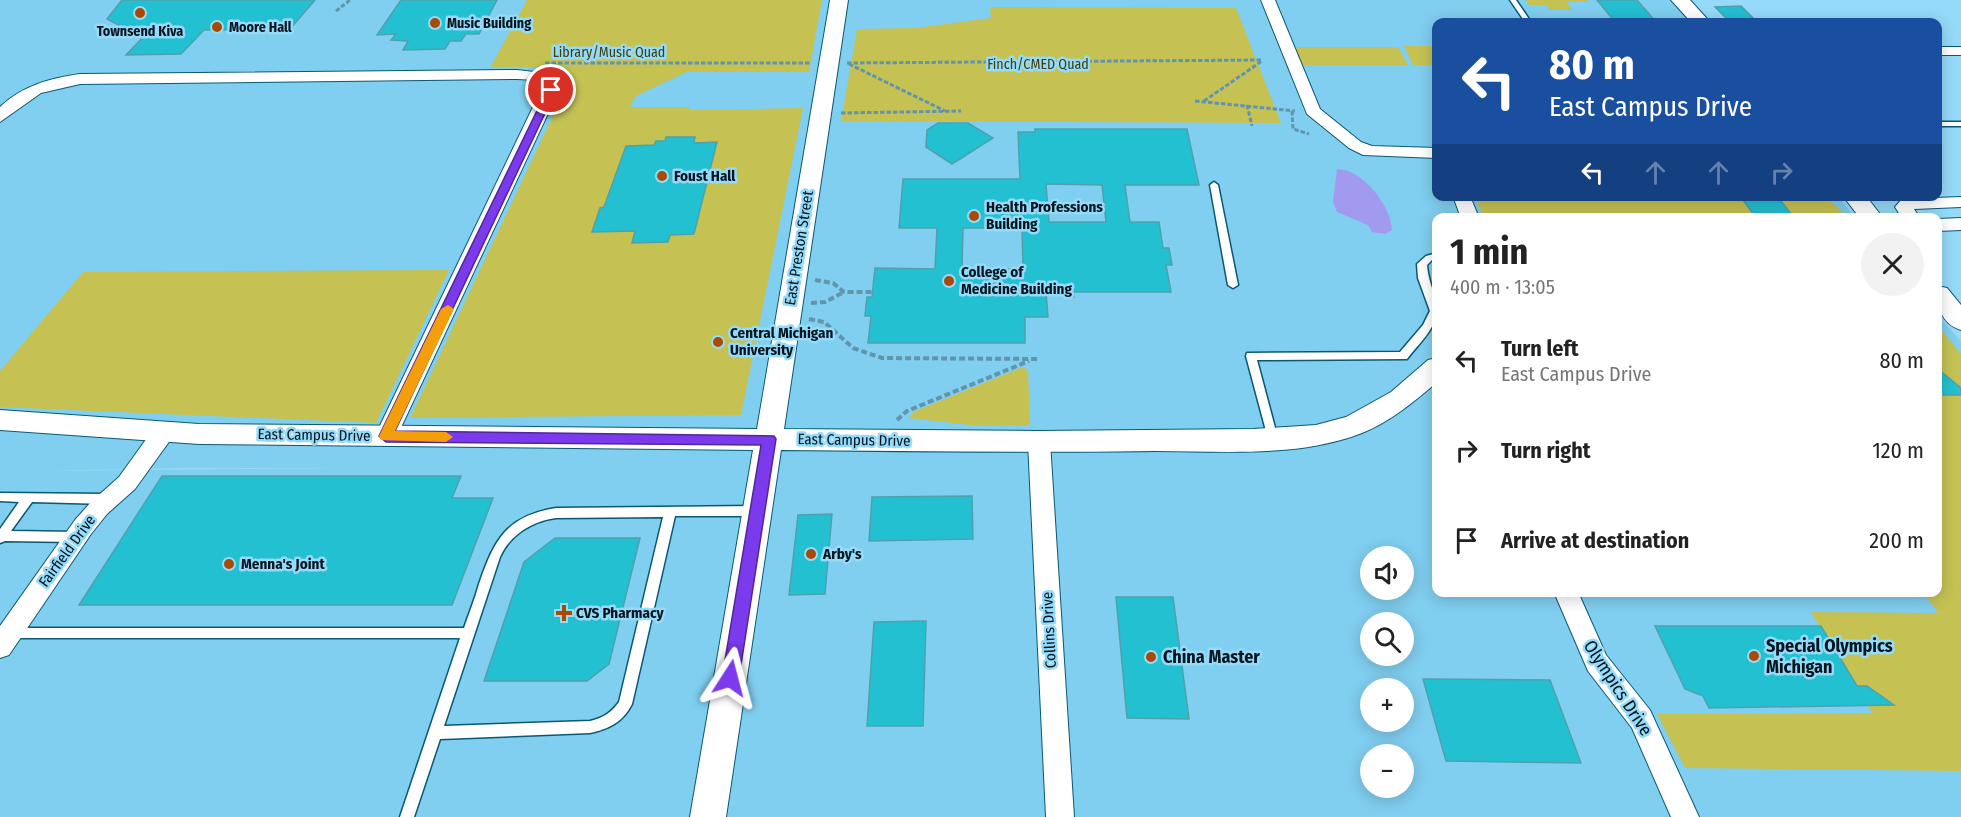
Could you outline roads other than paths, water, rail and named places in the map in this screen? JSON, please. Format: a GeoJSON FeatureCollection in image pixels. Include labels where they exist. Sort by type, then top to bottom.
{"type":"FeatureCollection","features":[{"type":"Feature","properties":{"kind":"street","name":"East Preston Street"},"geometry":{"type":"LineString","coordinates":[[708,817],[839,0]]}},
{"type":"Feature","properties":{"kind":"street"},"geometry":{"type":"LineString","coordinates":[[1268,0],[1313,111],[1355,145],[1369,151],[1432,153]]}},
{"type":"Feature","properties":{"kind":"street"},"geometry":{"type":"LineString","coordinates":[[1680,0],[1697,18]]}},
{"type":"Feature","properties":{"kind":"street"},"geometry":{"type":"LineString","coordinates":[[1942,51],[1961,51]]}},
{"type":"Feature","properties":{"kind":"street"},"geometry":{"type":"LineString","coordinates":[[0,117],[12,104],[30,92],[67,80],[487,75],[536,75],[550,80],[551,90],[386,436]]}},
{"type":"Feature","properties":{"kind":"street"},"geometry":{"type":"LineString","coordinates":[[1858,201],[1868,213]]}},
{"type":"Feature","properties":{"kind":"street"},"geometry":{"type":"LineString","coordinates":[[1908,213],[1904,207],[1907,204],[1961,202]]}},
{"type":"Feature","properties":{"kind":"street"},"geometry":{"type":"LineString","coordinates":[[1942,225],[1961,224]]}},
{"type":"Feature","properties":{"kind":"street"},"geometry":{"type":"LineString","coordinates":[[1942,298],[1959,316]]}},
{"type":"Feature","properties":{"kind":"street","name":"East Campus Drive"},"geometry":{"type":"LineString","coordinates":[[0,420],[163,433],[1039,442],[1273,439],[1316,435],[1354,425],[1400,399],[1432,371]]}},
{"type":"Feature","properties":{"kind":"street","name":"Fairfield Drive"},"geometry":{"type":"LineString","coordinates":[[5,640],[76,537],[108,499],[127,483],[163,433]]}},
{"type":"Feature","properties":{"kind":"street","name":"Collins Drive"},"geometry":{"type":"LineString","coordinates":[[1039,442],[1060,817]]}},
{"type":"Feature","properties":{"kind":"street","name":"Olympics Drive"},"geometry":{"type":"LineString","coordinates":[[1568,597],[1594,657],[1641,719],[1685,817]]}},
{"type":"Feature","properties":{"kind":"lane"},"geometry":{"type":"LineString","coordinates":[[1513,0],[1525,18]]}},
{"type":"Feature","properties":{"kind":"lane"},"geometry":{"type":"LineString","coordinates":[[1942,124],[1961,124]]}},
{"type":"Feature","properties":{"kind":"lane"},"geometry":{"type":"LineString","coordinates":[[1214,185],[1233,285]]}},
{"type":"Feature","properties":{"kind":"lane"},"geometry":{"type":"LineString","coordinates":[[1432,257],[1422,264],[1423,278],[1432,303]]}},
{"type":"Feature","properties":{"kind":"lane"},"geometry":{"type":"LineString","coordinates":[[1273,439],[1251,356],[1403,356],[1427,327],[1432,317]]}},
{"type":"Feature","properties":{"kind":"lane"},"geometry":{"type":"LineString","coordinates":[[0,497],[108,499]]}},
{"type":"Feature","properties":{"kind":"lane"},"geometry":{"type":"LineString","coordinates":[[1,537],[29,497]]}},
{"type":"Feature","properties":{"kind":"lane"},"geometry":{"type":"LineString","coordinates":[[407,817],[437,733],[467,633],[500,545],[524,523],[556,513],[757,511]]}},
{"type":"Feature","properties":{"kind":"lane"},"geometry":{"type":"LineString","coordinates":[[437,733],[590,727],[600,725],[617,716],[626,704],[669,512]]}},
{"type":"Feature","properties":{"kind":"lane"},"geometry":{"type":"LineString","coordinates":[[1,537],[76,537]]}},
{"type":"Feature","properties":{"kind":"lane"},"geometry":{"type":"LineString","coordinates":[[5,640],[467,633]]}},
{"type":"Feature","properties":{"kind":"place","name":"Townsend Kiva"},"geometry":{"type":"Point","coordinates":[140,13]}},
{"type":"Feature","properties":{"kind":"place","name":"Music Building"},"geometry":{"type":"Point","coordinates":[435,23]}},
{"type":"Feature","properties":{"kind":"place","name":"Moore Hall"},"geometry":{"type":"Point","coordinates":[217,27]}},
{"type":"Feature","properties":{"kind":"place","name":"Foust Hall"},"geometry":{"type":"Point","coordinates":[662,176]}},
{"type":"Feature","properties":{"kind":"place","name":"Health Professions Building"},"geometry":{"type":"Point","coordinates":[974,216]}},
{"type":"Feature","properties":{"kind":"place","name":"College of Medicine Building"},"geometry":{"type":"Point","coordinates":[949,281]}},
{"type":"Feature","properties":{"kind":"place","name":"Central Michigan University"},"geometry":{"type":"Point","coordinates":[718,342]}},
{"type":"Feature","properties":{"kind":"place","name":"Arby's"},"geometry":{"type":"Point","coordinates":[811,554]}},
{"type":"Feature","properties":{"kind":"place","name":"Menna's Joint"},"geometry":{"type":"Point","coordinates":[229,564]}},
{"type":"Feature","properties":{"kind":"place","name":"CVS Pharmacy"},"geometry":{"type":"Point","coordinates":[564,613]}},
{"type":"Feature","properties":{"kind":"place","name":"Special Olympics Michigan"},"geometry":{"type":"Point","coordinates":[1754,656]}},
{"type":"Feature","properties":{"kind":"place","name":"China Master"},"geometry":{"type":"Point","coordinates":[1151,657]}},
{"type":"Feature","properties":{"kind":"park label","name":"Library/Music Quad"},"geometry":{"type":"Point","coordinates":[609,52]}},
{"type":"Feature","properties":{"kind":"park label","name":"Finch/CMED Quad"},"geometry":{"type":"Point","coordinates":[1038,64]}}]}
